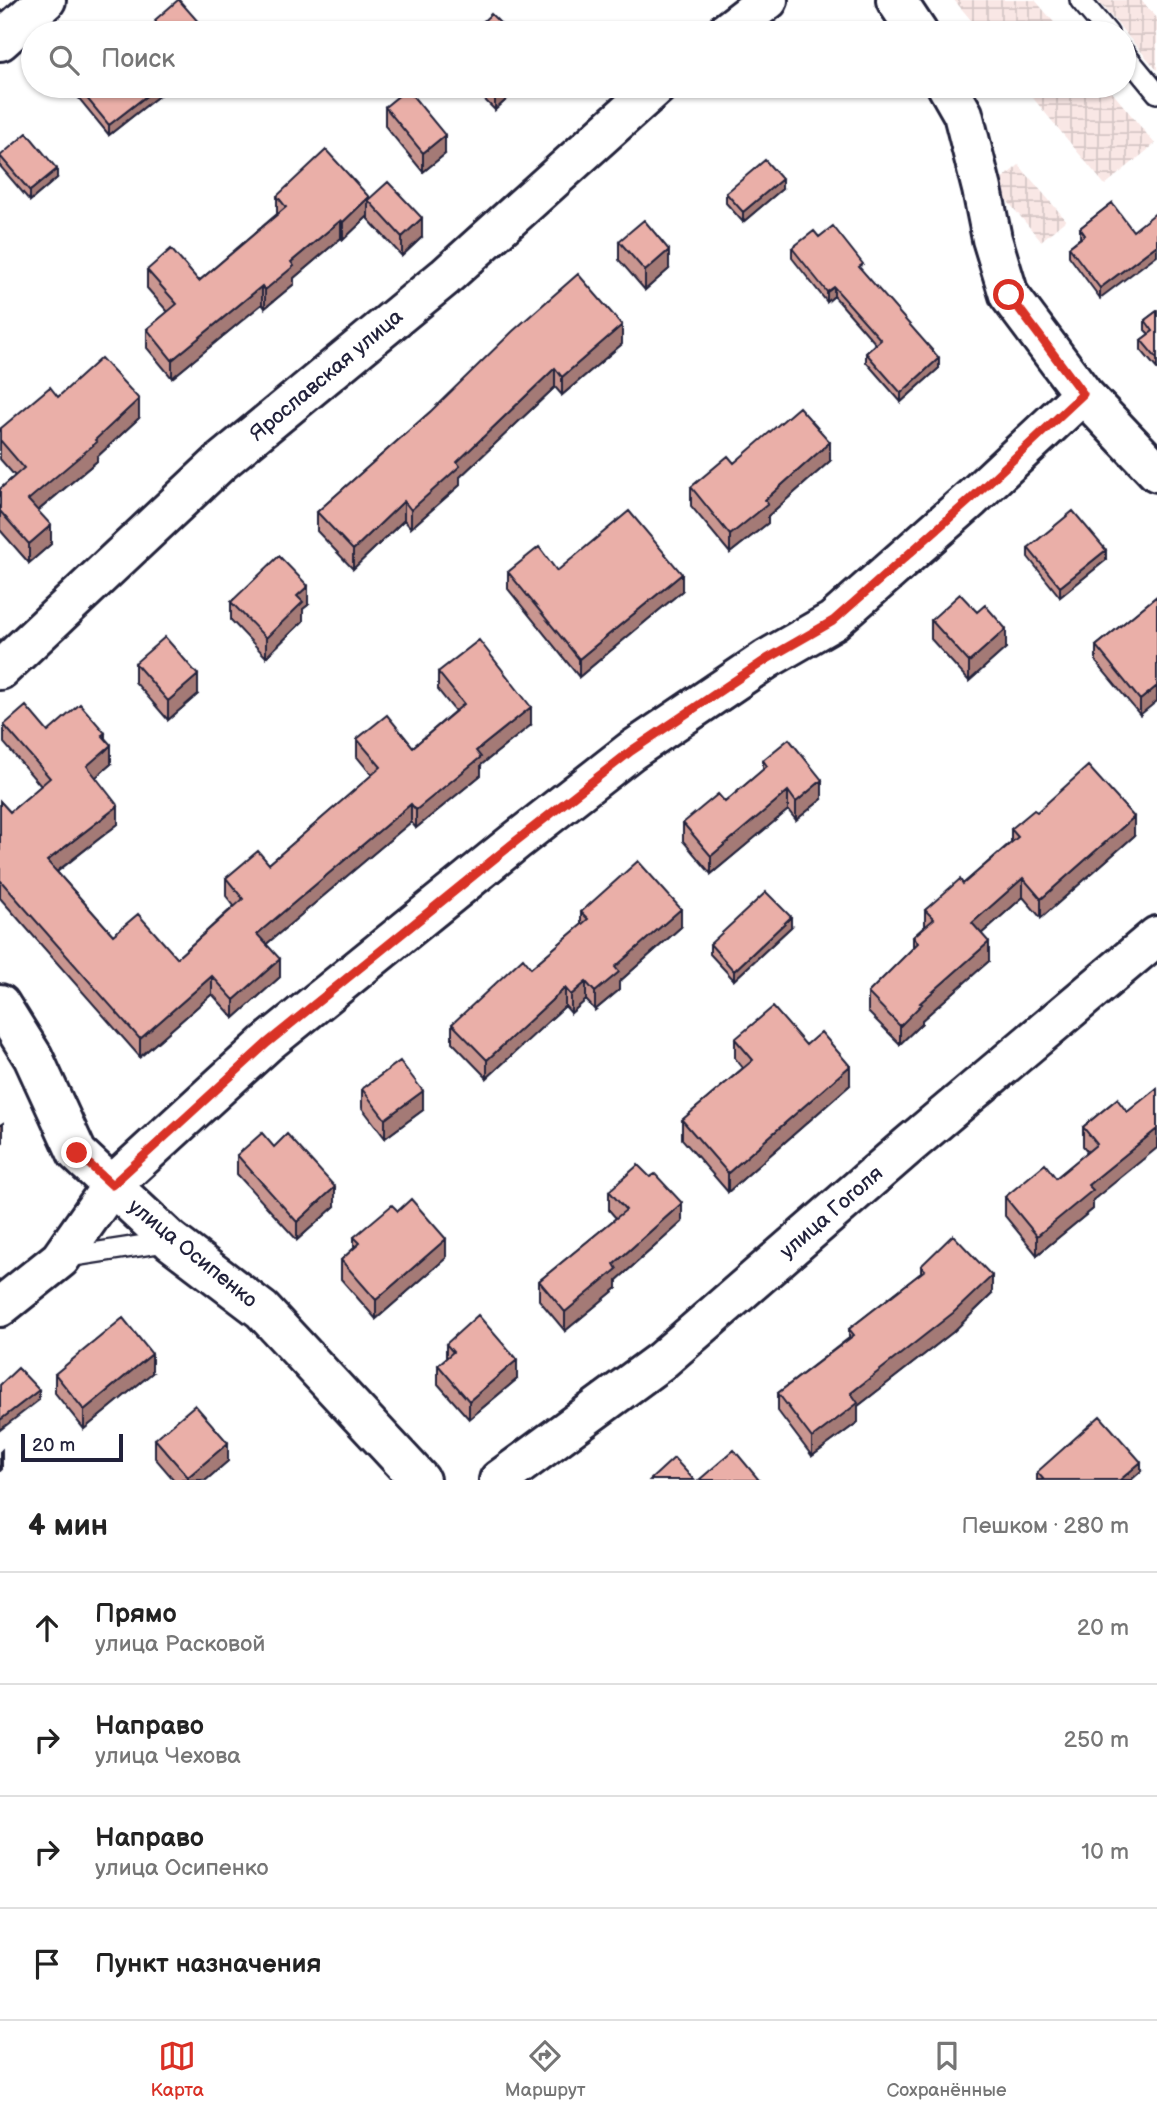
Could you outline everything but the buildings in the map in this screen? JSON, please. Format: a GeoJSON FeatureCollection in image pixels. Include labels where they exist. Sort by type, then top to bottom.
{"type":"FeatureCollection","features":[{"type":"Feature","properties":{"kind":"street"},"geometry":{"type":"LineString","coordinates":[[22,21],[46,0]]}},
{"type":"Feature","properties":{"kind":"street"},"geometry":{"type":"LineString","coordinates":[[741,21],[768,0]]}},
{"type":"Feature","properties":{"kind":"street"},"geometry":{"type":"LineString","coordinates":[[896,0],[910,21]]}},
{"type":"Feature","properties":{"kind":"street"},"geometry":{"type":"LineString","coordinates":[[0,41],[21,22]]}},
{"type":"Feature","properties":{"kind":"street","name":"Ярославская улица"},"geometry":{"type":"LineString","coordinates":[[0,670],[222,461],[444,277],[644,98]]}},
{"type":"Feature","properties":{"kind":"street"},"geometry":{"type":"LineString","coordinates":[[954,98],[963,114],[992,239],[1009,295],[1083,394],[1157,472]]}},
{"type":"Feature","properties":{"kind":"street"},"geometry":{"type":"LineString","coordinates":[[0,1307],[60,1259],[112,1185],[267,1043],[631,751],[767,659],[833,621],[971,499],[1083,394]]}},
{"type":"Feature","properties":{"kind":"street","name":"улица Гоголя"},"geometry":{"type":"LineString","coordinates":[[499,1480],[661,1361],[909,1145],[1157,936]]}},
{"type":"Feature","properties":{"kind":"street","name":"улица Осипенко"},"geometry":{"type":"LineString","coordinates":[[0,1004],[33,1058],[77,1153],[171,1241],[262,1310],[420,1480]]}},
{"type":"Feature","properties":{"kind":"lane"},"geometry":{"type":"LineString","coordinates":[[1080,0],[1098,21]]}},
{"type":"Feature","properties":{"kind":"lane"},"geometry":{"type":"LineString","coordinates":[[1136,68],[1157,93]]}},
{"type":"Feature","properties":{"kind":"lane"},"geometry":{"type":"LineString","coordinates":[[60,1259],[171,1241]]}},
{"type":"Feature","properties":{"kind":"shaded area"},"geometry":{"type":"Polygon","coordinates":[[[954,0],[1035,0],[1053,21],[972,21],[954,0]]]}},
{"type":"Feature","properties":{"kind":"shaded area"},"geometry":{"type":"Polygon","coordinates":[[[1097,0],[1141,0],[1157,18],[1157,70],[1136,46],[1136,21],[1115,21],[1097,0]]]}},
{"type":"Feature","properties":{"kind":"shaded area"},"geometry":{"type":"Polygon","coordinates":[[[1033,98],[1117,98],[1155,144],[1105,185],[1033,98]]]}},
{"type":"Feature","properties":{"kind":"shaded area"},"geometry":{"type":"Polygon","coordinates":[[[1019,165],[1066,220],[1041,241],[994,185],[1019,165]]]}},
{"type":"Feature","properties":{"kind":"route"},"geometry":{"type":"LineString","coordinates":[[77,1153],[112,1185],[267,1043],[516,841],[631,751],[767,659],[833,621],[971,499],[1083,394],[1009,295]]}}]}
